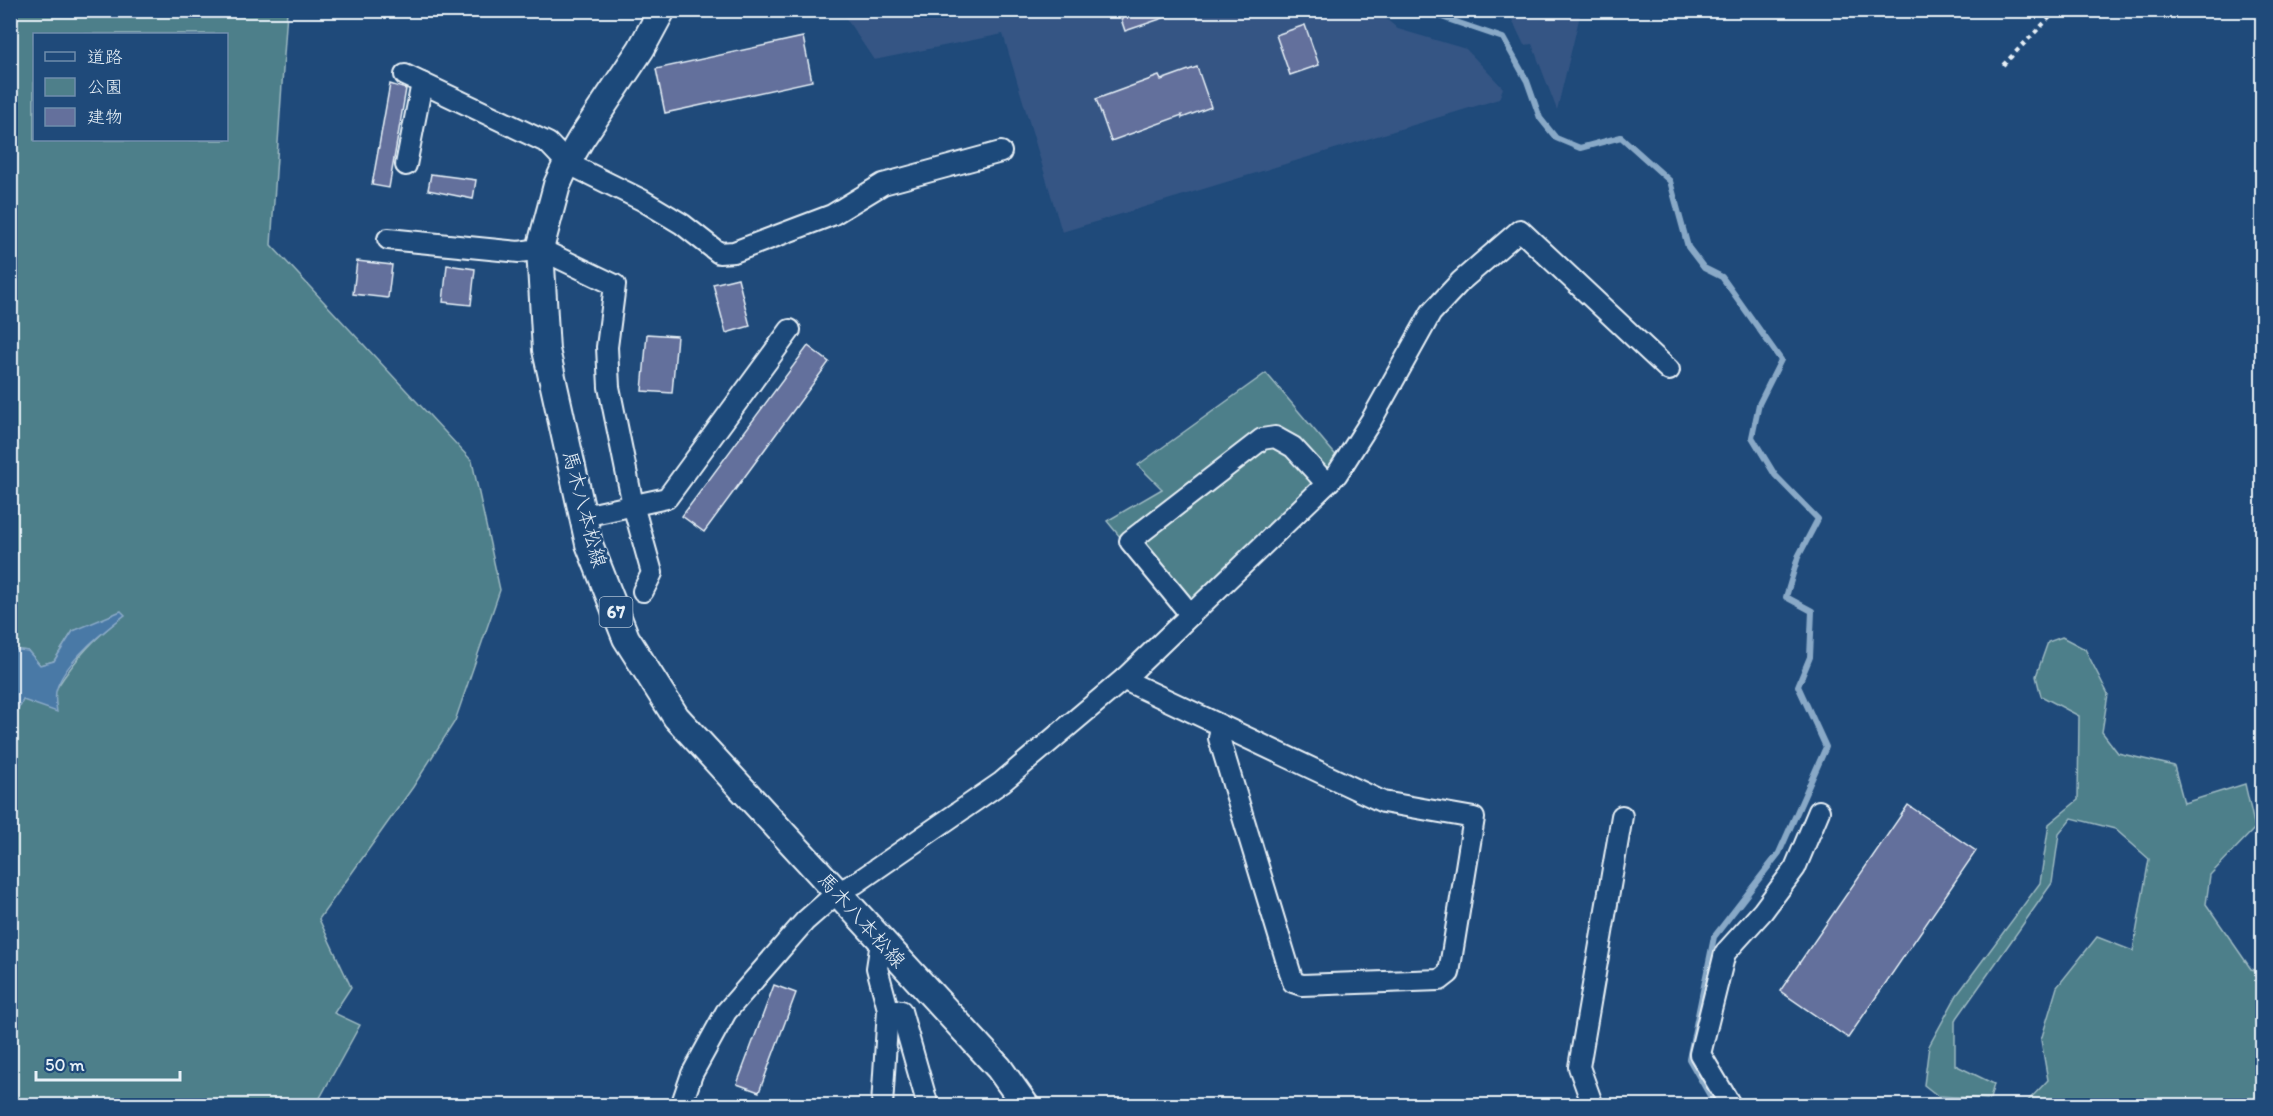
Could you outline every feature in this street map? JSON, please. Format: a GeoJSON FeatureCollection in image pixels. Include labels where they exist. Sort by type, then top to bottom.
{"type":"FeatureCollection","features":[{"type":"Feature","properties":{"kind":"main road","name":"馬木八本松線"},"geometry":{"type":"LineString","coordinates":[[662,10],[640,49],[567,163],[557,185],[540,249],[546,350],[589,544],[626,638],[676,717],[999,1068],[1026,1106]]}},
{"type":"Feature","properties":{"kind":"street"},"geometry":{"type":"LineString","coordinates":[[406,165],[413,79],[548,143],[567,163],[642,200],[682,224],[718,253],[734,252],[832,215],[883,184],[1001,152]]}},
{"type":"Feature","properties":{"kind":"street"},"geometry":{"type":"LineString","coordinates":[[681,1106],[692,1074],[726,1012],[805,921],[838,892],[856,883],[1002,782],[1125,678],[1337,474],[1372,419],[1431,313],[1461,281],[1520,230],[1669,370]]}},
{"type":"Feature","properties":{"kind":"street"},"geometry":{"type":"LineString","coordinates":[[388,239],[519,252],[540,249],[615,285],[607,347],[609,387],[633,505],[652,573],[643,591]]}},
{"type":"Feature","properties":{"kind":"street"},"geometry":{"type":"LineString","coordinates":[[584,516],[667,498],[790,330]]}},
{"type":"Feature","properties":{"kind":"street"},"geometry":{"type":"LineString","coordinates":[[1191,615],[1130,541],[1262,439],[1275,437],[1293,447],[1327,483]]}},
{"type":"Feature","properties":{"kind":"street"},"geometry":{"type":"LineString","coordinates":[[1125,678],[1221,726],[1383,801],[1474,818],[1449,973],[1440,980],[1302,985],[1293,982],[1219,738],[1221,726]]}},
{"type":"Feature","properties":{"kind":"street"},"geometry":{"type":"LineString","coordinates":[[1731,1106],[1700,1054],[1725,952],[1763,911],[1796,868],[1819,811]]}},
{"type":"Feature","properties":{"kind":"street"},"geometry":{"type":"LineString","coordinates":[[1593,1106],[1579,1067],[1622,816]]}},
{"type":"Feature","properties":{"kind":"street"},"geometry":{"type":"LineString","coordinates":[[881,942],[877,969],[888,1009],[882,1106]]}},
{"type":"Feature","properties":{"kind":"street"},"geometry":{"type":"LineString","coordinates":[[888,1009],[901,1011],[928,1106]]}},
{"type":"Feature","properties":{"kind":"path"},"geometry":{"type":"LineString","coordinates":[[2003,65],[2057,10]]}},
{"type":"Feature","properties":{"kind":"shaded area"},"geometry":{"type":"Polygon","coordinates":[[[841,11],[1377,11],[1398,29],[1466,49],[1503,88],[1499,99],[1062,232],[1003,34],[874,60],[841,11]]]}},
{"type":"Feature","properties":{"kind":"shaded area"},"geometry":{"type":"Polygon","coordinates":[[[1508,11],[1581,11],[1557,110],[1532,44],[1524,45],[1508,11]]]}},
{"type":"Feature","properties":{"kind":"shaded area"},"geometry":{"type":"Polygon","coordinates":[[[121,611],[125,615],[86,648],[68,668],[57,688],[57,712],[23,700],[11,722],[11,649],[28,651],[40,665],[54,661],[73,631],[121,611]]]}},
{"type":"Feature","properties":{"kind":"green space"},"geometry":{"type":"Polygon","coordinates":[[[11,11],[287,11],[271,245],[472,461],[500,590],[455,721],[413,787],[319,919],[351,987],[334,1013],[360,1025],[316,1105],[11,1105],[11,722],[23,700],[56,689],[87,649],[124,615],[73,631],[54,661],[40,665],[28,651],[11,649],[11,11]]]}},
{"type":"Feature","properties":{"kind":"green space"},"geometry":{"type":"Polygon","coordinates":[[[1266,373],[1339,459],[1182,613],[1107,521],[1162,489],[1138,465],[1266,373]]]}},
{"type":"Feature","properties":{"kind":"green space"},"geometry":{"type":"Polygon","coordinates":[[[2062,637],[2085,649],[2108,694],[2102,732],[2118,753],[2174,766],[2184,803],[2245,784],[2255,828],[2210,875],[2206,904],[2251,969],[2262,972],[2262,1105],[2024,1105],[2048,1080],[2041,1040],[2057,987],[2097,937],[2133,951],[2149,859],[2115,829],[2072,818],[2059,834],[2052,883],[1955,1021],[1955,1065],[1994,1084],[1990,1099],[1938,1096],[1924,1085],[1929,1046],[1957,995],[2040,883],[2049,824],[2078,800],[2079,716],[2041,696],[2036,676],[2048,642],[2062,637]]]}},
{"type":"Feature","properties":{"kind":"building"},"geometry":{"type":"Polygon","coordinates":[[[1118,10],[1178,10],[1178,13],[1125,31],[1118,10]]]}},
{"type":"Feature","properties":{"kind":"building"},"geometry":{"type":"Polygon","coordinates":[[[1305,25],[1319,65],[1290,75],[1276,35],[1305,25]]]}},
{"type":"Feature","properties":{"kind":"building"},"geometry":{"type":"Polygon","coordinates":[[[803,37],[812,81],[665,113],[656,69],[803,37]]]}},
{"type":"Feature","properties":{"kind":"building"},"geometry":{"type":"Polygon","coordinates":[[[1197,67],[1211,107],[1111,141],[1096,99],[1159,76],[1161,80],[1197,67]]]}},
{"type":"Feature","properties":{"kind":"building"},"geometry":{"type":"Polygon","coordinates":[[[390,84],[406,89],[389,188],[372,185],[390,84]]]}},
{"type":"Feature","properties":{"kind":"building"},"geometry":{"type":"Polygon","coordinates":[[[431,174],[476,180],[473,199],[428,190],[431,174]]]}},
{"type":"Feature","properties":{"kind":"building"},"geometry":{"type":"Polygon","coordinates":[[[357,261],[392,265],[388,298],[353,294],[357,261]]]}},
{"type":"Feature","properties":{"kind":"building"},"geometry":{"type":"Polygon","coordinates":[[[447,265],[475,269],[471,305],[443,302],[447,265]]]}},
{"type":"Feature","properties":{"kind":"building"},"geometry":{"type":"Polygon","coordinates":[[[738,278],[750,326],[726,333],[713,284],[738,278]]]}},
{"type":"Feature","properties":{"kind":"building"},"geometry":{"type":"Polygon","coordinates":[[[647,334],[677,336],[672,393],[642,391],[647,334]]]}},
{"type":"Feature","properties":{"kind":"building"},"geometry":{"type":"Polygon","coordinates":[[[808,346],[829,362],[704,532],[682,516],[808,346]]]}},
{"type":"Feature","properties":{"kind":"building"},"geometry":{"type":"Polygon","coordinates":[[[1908,805],[1976,851],[1848,1038],[1780,991],[1908,805]]]}},
{"type":"Feature","properties":{"kind":"building"},"geometry":{"type":"Polygon","coordinates":[[[774,985],[796,993],[759,1092],[737,1084],[774,985]]]}},
{"type":"Feature","properties":{"kind":"waterway"},"geometry":{"type":"LineString","coordinates":[[1421,10],[1503,38],[1527,81],[1540,118],[1556,138],[1580,148],[1621,137],[1670,181],[1688,247],[1704,268],[1722,277],[1781,360],[1759,404],[1752,437],[1775,475],[1818,519],[1798,557],[1786,597],[1812,611],[1810,657],[1798,686],[1826,747],[1779,853],[1714,937],[1689,1059],[1716,1106]]}}]}
